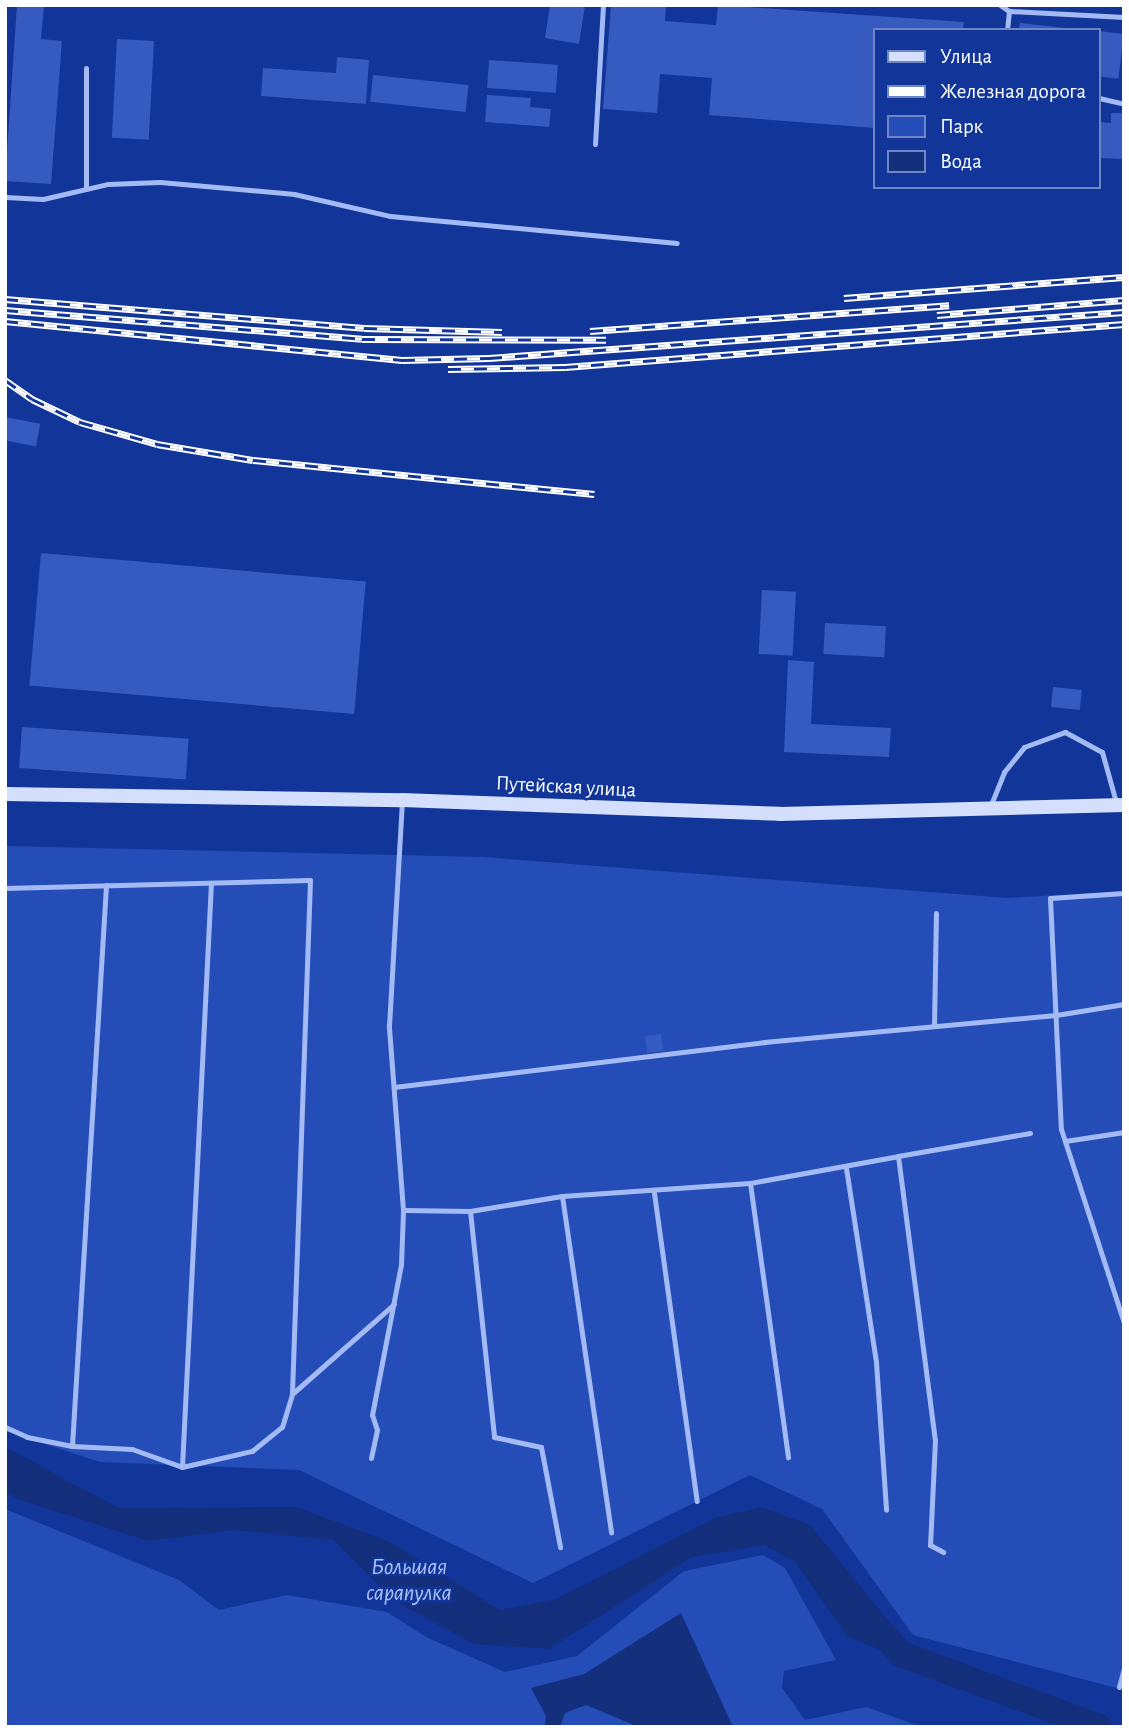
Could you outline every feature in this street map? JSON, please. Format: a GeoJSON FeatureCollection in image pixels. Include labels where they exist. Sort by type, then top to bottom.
{"type":"FeatureCollection","features":[{"type":"Feature","properties":{"kind":"main road","name":"Путейская улица"},"geometry":{"type":"LineString","coordinates":[[5,794],[402,800],[698,813],[1120,805]]}},
{"type":"Feature","properties":{"kind":"lane"},"geometry":{"type":"LineString","coordinates":[[595,144],[603,5]]}},
{"type":"Feature","properties":{"kind":"lane"},"geometry":{"type":"LineString","coordinates":[[1000,5],[1009,11],[1124,17]]}},
{"type":"Feature","properties":{"kind":"lane"},"geometry":{"type":"LineString","coordinates":[[1007,28],[1009,11]]}},
{"type":"Feature","properties":{"kind":"lane"},"geometry":{"type":"LineString","coordinates":[[86,68],[86,189]]}},
{"type":"Feature","properties":{"kind":"lane"},"geometry":{"type":"LineString","coordinates":[[1101,98],[1124,104]]}},
{"type":"Feature","properties":{"kind":"lane"},"geometry":{"type":"LineString","coordinates":[[5,197],[43,199],[86,189],[160,183],[294,194],[390,216],[677,243]]}},
{"type":"Feature","properties":{"kind":"lane"},"geometry":{"type":"LineString","coordinates":[[990,807],[1004,772],[1024,747],[1065,732],[1102,752],[1120,805]]}},
{"type":"Feature","properties":{"kind":"lane"},"geometry":{"type":"LineString","coordinates":[[371,1458],[377,1430],[372,1416],[401,1265],[403,1210],[389,1026],[402,800]]}},
{"type":"Feature","properties":{"kind":"lane"},"geometry":{"type":"LineString","coordinates":[[5,888],[310,880],[292,1394],[282,1427],[252,1451],[181,1467],[132,1449],[72,1446],[27,1437],[5,1427]]}},
{"type":"Feature","properties":{"kind":"lane"},"geometry":{"type":"LineString","coordinates":[[181,1467],[211,883]]}},
{"type":"Feature","properties":{"kind":"lane"},"geometry":{"type":"LineString","coordinates":[[72,1446],[106,886]]}},
{"type":"Feature","properties":{"kind":"lane"},"geometry":{"type":"LineString","coordinates":[[1124,893],[1050,898],[1065,1141],[1124,1323]]}},
{"type":"Feature","properties":{"kind":"lane"},"geometry":{"type":"LineString","coordinates":[[934,1026],[936,913]]}},
{"type":"Feature","properties":{"kind":"lane"},"geometry":{"type":"LineString","coordinates":[[394,1087],[934,1026],[1056,1015],[1124,1004]]}},
{"type":"Feature","properties":{"kind":"lane"},"geometry":{"type":"LineString","coordinates":[[1065,1141],[1124,1132]]}},
{"type":"Feature","properties":{"kind":"lane"},"geometry":{"type":"LineString","coordinates":[[403,1210],[470,1211],[562,1196],[654,1193],[750,1183],[846,1168],[1030,1133]]}},
{"type":"Feature","properties":{"kind":"lane"},"geometry":{"type":"LineString","coordinates":[[898,1156],[935,1440],[930,1545],[943,1552]]}},
{"type":"Feature","properties":{"kind":"lane"},"geometry":{"type":"LineString","coordinates":[[846,1168],[876,1362],[886,1510]]}},
{"type":"Feature","properties":{"kind":"lane"},"geometry":{"type":"LineString","coordinates":[[750,1183],[788,1457]]}},
{"type":"Feature","properties":{"kind":"lane"},"geometry":{"type":"LineString","coordinates":[[654,1193],[697,1502]]}},
{"type":"Feature","properties":{"kind":"lane"},"geometry":{"type":"LineString","coordinates":[[562,1196],[611,1532]]}},
{"type":"Feature","properties":{"kind":"lane"},"geometry":{"type":"LineString","coordinates":[[470,1211],[494,1437],[541,1447],[560,1547]]}},
{"type":"Feature","properties":{"kind":"lane"},"geometry":{"type":"LineString","coordinates":[[292,1394],[394,1304]]}},
{"type":"Feature","properties":{"kind":"lane"},"geometry":{"type":"LineString","coordinates":[[1119,1687],[1124,1668]]}},
{"type":"Feature","properties":{"kind":"green space"},"geometry":{"type":"Polygon","coordinates":[[[5,846],[484,857],[1007,898],[1124,891],[1124,1690],[913,1635],[822,1509],[750,1475],[533,1583],[299,1470],[100,1462],[5,1431],[5,846]]]}},
{"type":"Feature","properties":{"kind":"green space"},"geometry":{"type":"Polygon","coordinates":[[[5,1509],[179,1580],[219,1610],[287,1595],[387,1612],[426,1637],[505,1672],[577,1656],[684,1571],[763,1555],[785,1568],[836,1660],[784,1671],[782,1688],[805,1720],[866,1707],[922,1727],[5,1727],[5,1509]]]}},
{"type":"Feature","properties":{"kind":"water","name":"Большая сарапулка"},"geometry":{"type":"Polygon","coordinates":[[[5,1447],[119,1508],[296,1507],[388,1541],[500,1610],[556,1599],[715,1518],[761,1507],[810,1525],[904,1640],[888,1653],[847,1636],[796,1563],[764,1545],[692,1557],[549,1649],[474,1644],[396,1602],[333,1540],[234,1530],[148,1541],[18,1499],[5,1492],[5,1447]]]}},
{"type":"Feature","properties":{"kind":"water"},"geometry":{"type":"Polygon","coordinates":[[[681,1613],[733,1727],[639,1727],[586,1705],[565,1713],[560,1727],[545,1727],[546,1716],[531,1688],[584,1674],[681,1613]]]}},
{"type":"Feature","properties":{"kind":"building"},"geometry":{"type":"Polygon","coordinates":[[[17,5],[44,5],[41,39],[62,41],[51,184],[5,181],[17,5]]]}},
{"type":"Feature","properties":{"kind":"building"},"geometry":{"type":"Polygon","coordinates":[[[550,5],[585,5],[579,44],[545,38],[550,5]]]}},
{"type":"Feature","properties":{"kind":"building"},"geometry":{"type":"Polygon","coordinates":[[[611,5],[666,5],[665,21],[716,25],[718,5],[964,22],[963,28],[874,28],[874,128],[709,115],[712,78],[660,74],[657,113],[603,109],[611,5]]]}},
{"type":"Feature","properties":{"kind":"building"},"geometry":{"type":"Polygon","coordinates":[[[1020,23],[1065,28],[1019,28],[1020,23]]]}},
{"type":"Feature","properties":{"kind":"building"},"geometry":{"type":"Polygon","coordinates":[[[1101,31],[1124,34],[1118,79],[1101,77],[1101,31]]]}},
{"type":"Feature","properties":{"kind":"building"},"geometry":{"type":"Polygon","coordinates":[[[117,39],[154,41],[149,140],[112,138],[117,39]]]}},
{"type":"Feature","properties":{"kind":"building"},"geometry":{"type":"Polygon","coordinates":[[[337,57],[369,60],[366,104],[261,96],[263,68],[336,73],[337,57]]]}},
{"type":"Feature","properties":{"kind":"building"},"geometry":{"type":"Polygon","coordinates":[[[489,60],[558,65],[556,93],[487,88],[489,60]]]}},
{"type":"Feature","properties":{"kind":"building"},"geometry":{"type":"Polygon","coordinates":[[[373,75],[468,85],[466,112],[370,102],[373,75]]]}},
{"type":"Feature","properties":{"kind":"building"},"geometry":{"type":"Polygon","coordinates":[[[487,95],[531,98],[530,107],[551,109],[549,127],[485,122],[487,95]]]}},
{"type":"Feature","properties":{"kind":"building"},"geometry":{"type":"Polygon","coordinates":[[[1111,113],[1124,113],[1124,159],[1101,158],[1101,122],[1111,123],[1111,113]]]}},
{"type":"Feature","properties":{"kind":"building"},"geometry":{"type":"Polygon","coordinates":[[[5,417],[40,424],[36,446],[5,440],[5,417]]]}},
{"type":"Feature","properties":{"kind":"building"},"geometry":{"type":"Polygon","coordinates":[[[41,553],[366,581],[354,714],[29,685],[41,553]]]}},
{"type":"Feature","properties":{"kind":"building"},"geometry":{"type":"Polygon","coordinates":[[[762,590],[796,592],[793,656],[759,654],[762,590]]]}},
{"type":"Feature","properties":{"kind":"building"},"geometry":{"type":"Polygon","coordinates":[[[825,623],[886,626],[884,657],[823,654],[825,623]]]}},
{"type":"Feature","properties":{"kind":"building"},"geometry":{"type":"Polygon","coordinates":[[[788,660],[814,662],[811,724],[891,728],[889,757],[784,752],[788,660]]]}},
{"type":"Feature","properties":{"kind":"building"},"geometry":{"type":"Polygon","coordinates":[[[1053,687],[1082,690],[1080,710],[1051,707],[1053,687]]]}},
{"type":"Feature","properties":{"kind":"building"},"geometry":{"type":"Polygon","coordinates":[[[22,727],[189,739],[186,780],[19,768],[22,727]]]}},
{"type":"Feature","properties":{"kind":"building"},"geometry":{"type":"Polygon","coordinates":[[[661,1034],[663,1051],[647,1053],[645,1036],[661,1034]]]}},
{"type":"Feature","properties":{"kind":"waterway","name":"Большая сарапулка"},"geometry":{"type":"LineString","coordinates":[[872,1622],[901,1654],[1099,1727]]}},
{"type":"Feature","properties":{"kind":"railway"},"geometry":{"type":"LineString","coordinates":[[844,298],[1124,277]]}},
{"type":"Feature","properties":{"kind":"railway"},"geometry":{"type":"LineString","coordinates":[[5,299],[364,328],[502,332]]}},
{"type":"Feature","properties":{"kind":"railway"},"geometry":{"type":"LineString","coordinates":[[937,315],[1124,300]]}},
{"type":"Feature","properties":{"kind":"railway"},"geometry":{"type":"LineString","coordinates":[[590,331],[949,305]]}},
{"type":"Feature","properties":{"kind":"railway"},"geometry":{"type":"LineString","coordinates":[[5,310],[362,339],[606,340]]}},
{"type":"Feature","properties":{"kind":"railway"},"geometry":{"type":"LineString","coordinates":[[5,321],[402,360],[489,358],[1124,312]]}},
{"type":"Feature","properties":{"kind":"railway"},"geometry":{"type":"LineString","coordinates":[[448,369],[565,367],[1124,324]]}},
{"type":"Feature","properties":{"kind":"railway"},"geometry":{"type":"LineString","coordinates":[[5,380],[32,399],[80,422],[157,444],[253,460],[594,494]]}}]}
